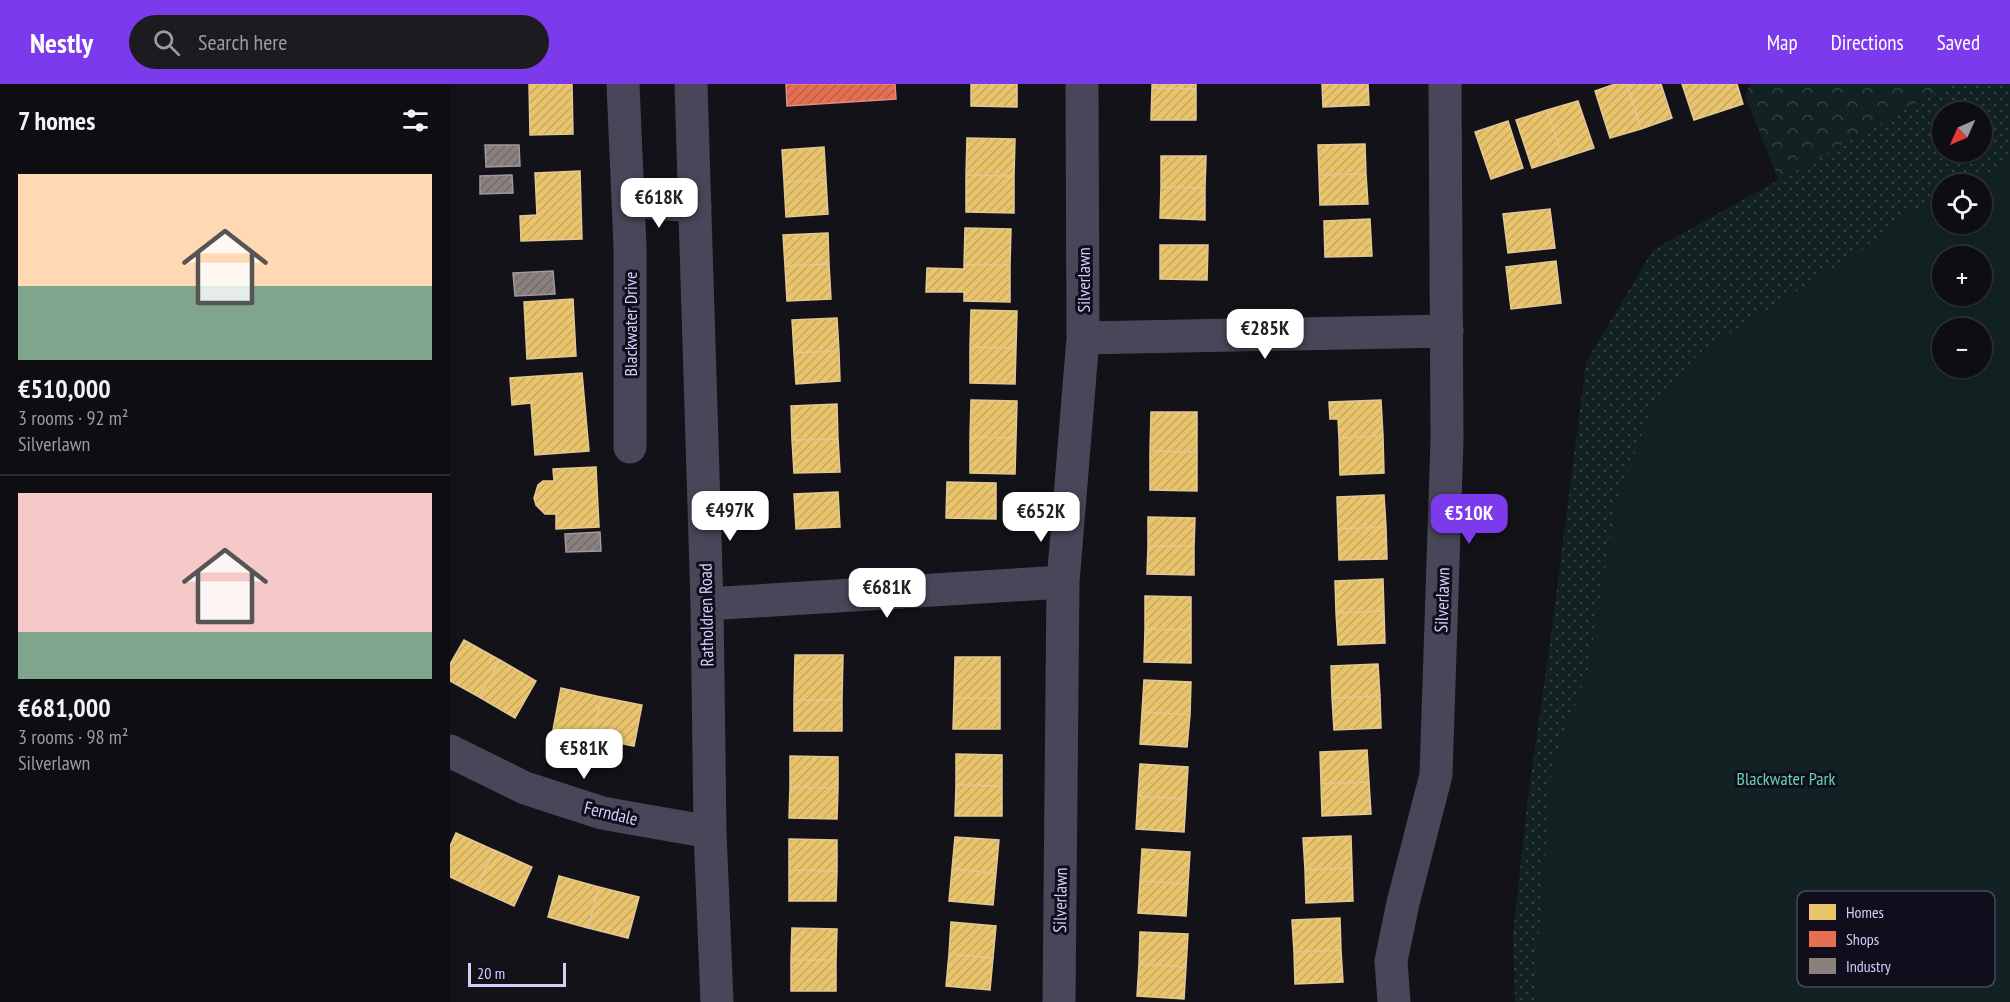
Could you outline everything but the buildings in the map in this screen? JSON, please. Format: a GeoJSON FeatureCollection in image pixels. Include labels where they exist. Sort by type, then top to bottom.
{"type":"FeatureCollection","features":[{"type":"Feature","properties":{"kind":"street","name":"Blackwater Drive"},"geometry":{"type":"LineString","coordinates":[[623,84],[628,201],[630,447]]}},
{"type":"Feature","properties":{"kind":"street","name":"Ratholdren Road"},"geometry":{"type":"LineString","coordinates":[[691,84],[707,604],[710,832],[717,1002]]}},
{"type":"Feature","properties":{"kind":"street","name":"Silverlawn"},"geometry":{"type":"LineString","coordinates":[[1059,1002],[1063,582],[1083,338],[1082,84]]}},
{"type":"Feature","properties":{"kind":"street","name":"Silverlawn"},"geometry":{"type":"LineString","coordinates":[[1394,1002],[1391,961],[1403,903],[1436,775],[1447,440],[1444,84]]}},
{"type":"Feature","properties":{"kind":"street"},"geometry":{"type":"LineString","coordinates":[[628,201],[695,206]]}},
{"type":"Feature","properties":{"kind":"street"},"geometry":{"type":"LineString","coordinates":[[1083,338],[1446,331]]}},
{"type":"Feature","properties":{"kind":"street"},"geometry":{"type":"LineString","coordinates":[[707,604],[1063,582]]}},
{"type":"Feature","properties":{"kind":"street","name":"Ferndale"},"geometry":{"type":"LineString","coordinates":[[450,751],[525,788],[602,813],[710,832]]}},
{"type":"Feature","properties":{"kind":"green space"},"geometry":{"type":"Polygon","coordinates":[[[1750,84],[1951,84],[1779,180],[1745,96],[1750,84]]]}},
{"type":"Feature","properties":{"kind":"green space","name":"Blackwater Park"},"geometry":{"type":"Polygon","coordinates":[[[1951,84],[2010,84],[2010,1002],[1515,1002],[1513,934],[1528,798],[1586,362],[1653,250],[1951,84]]]}},
{"type":"Feature","properties":{"kind":"green space","name":"Blackwater Park"},"geometry":{"type":"Polygon","coordinates":[[[2010,162],[2010,1002],[1534,1002],[1551,771],[1588,669],[1616,506],[1651,408],[1698,354],[1860,251],[1910,212],[1932,201],[1932,234],[1992,234],[1992,174],[1986,174],[2010,162]]]}}]}
